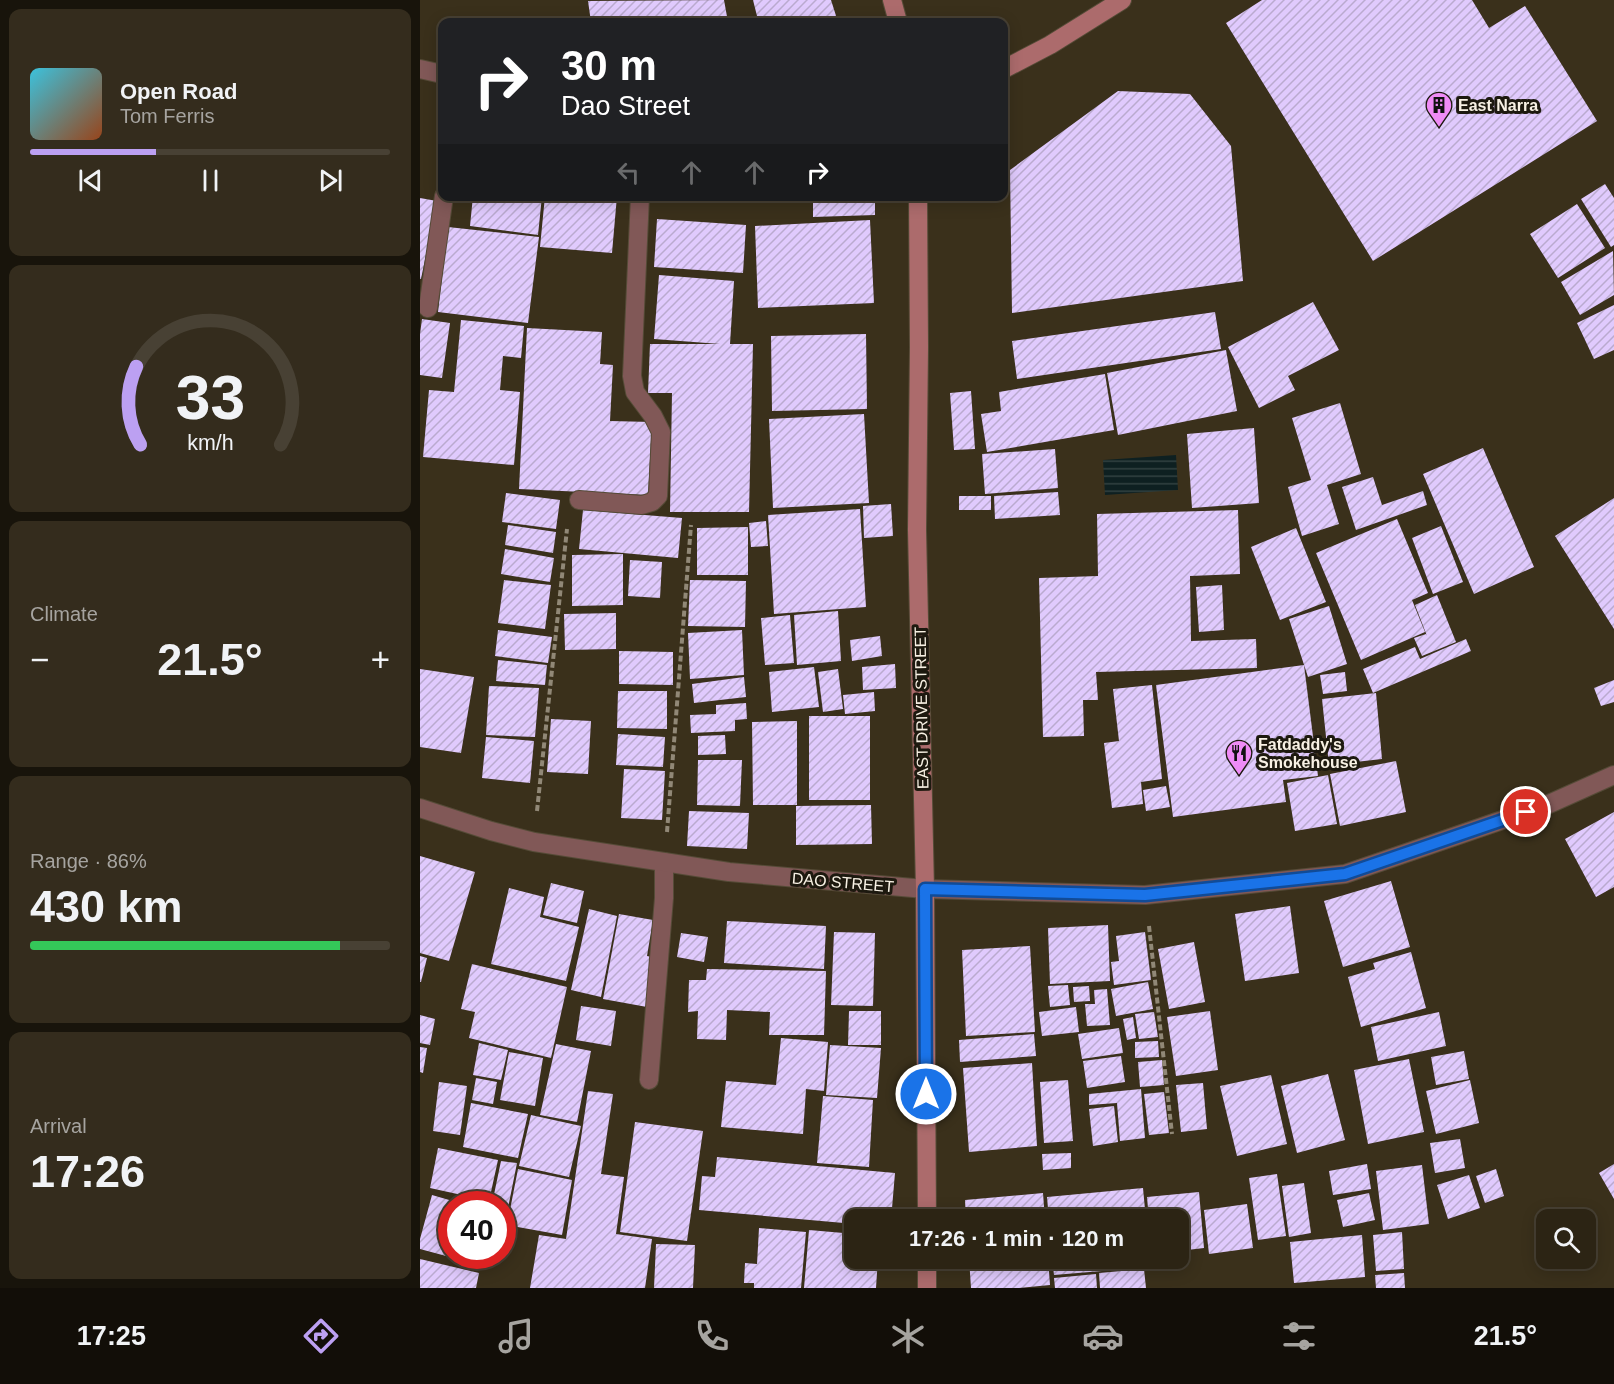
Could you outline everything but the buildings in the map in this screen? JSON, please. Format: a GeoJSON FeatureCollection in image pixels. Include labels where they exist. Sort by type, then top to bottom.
{"type":"FeatureCollection","features":[{"type":"Feature","properties":{"kind":"street"},"geometry":{"type":"LineString","coordinates":[[892,0],[897,18]]}},
{"type":"Feature","properties":{"kind":"street"},"geometry":{"type":"LineString","coordinates":[[1008,67],[1050,45],[1122,0]]}},
{"type":"Feature","properties":{"kind":"street"},"geometry":{"type":"LineString","coordinates":[[420,69],[438,73]]}},
{"type":"Feature","properties":{"kind":"street"},"geometry":{"type":"LineString","coordinates":[[428,308],[443,201]]}},
{"type":"Feature","properties":{"kind":"street"},"geometry":{"type":"LineString","coordinates":[[579,500],[642,505],[652,502],[658,496],[661,432],[653,416],[635,392],[632,376],[640,201]]}},
{"type":"Feature","properties":{"kind":"street","name":"EAST DRIVE STREET"},"geometry":{"type":"LineString","coordinates":[[918,201],[920,347],[917,530],[925,889],[927,1209]]}},
{"type":"Feature","properties":{"kind":"street","name":"DAO STREET"},"geometry":{"type":"LineString","coordinates":[[420,808],[490,831],[534,842],[729,872],[925,889],[1145,895],[1345,874],[1549,804],[1614,775]]}},
{"type":"Feature","properties":{"kind":"street"},"geometry":{"type":"LineString","coordinates":[[650,1080],[664,898],[664,862]]}},
{"type":"Feature","properties":{"kind":"street"},"geometry":{"type":"LineString","coordinates":[[927,1269],[927,1288]]}},
{"type":"Feature","properties":{"kind":"path"},"geometry":{"type":"LineString","coordinates":[[540,785],[567,525]]}},
{"type":"Feature","properties":{"kind":"path"},"geometry":{"type":"LineString","coordinates":[[667,827],[691,525]]}},
{"type":"Feature","properties":{"kind":"path"},"geometry":{"type":"LineString","coordinates":[[1151,943],[1172,1134]]}},
{"type":"Feature","properties":{"kind":"shaded area"},"geometry":{"type":"Polygon","coordinates":[[[1176,455],[1178,490],[1105,495],[1103,460],[1176,455]]]}},
{"type":"Feature","properties":{"kind":"place","name":"East Narra"},"geometry":{"type":"Point","coordinates":[1439,128]}},
{"type":"Feature","properties":{"kind":"place","name":"Fatdaddy's Smokehouse"},"geometry":{"type":"Point","coordinates":[1239,776]}},
{"type":"Feature","properties":{"kind":"route"},"geometry":{"type":"LineString","coordinates":[[926,1094],[925,889],[1145,895],[1345,874],[1526,812]]}}]}
